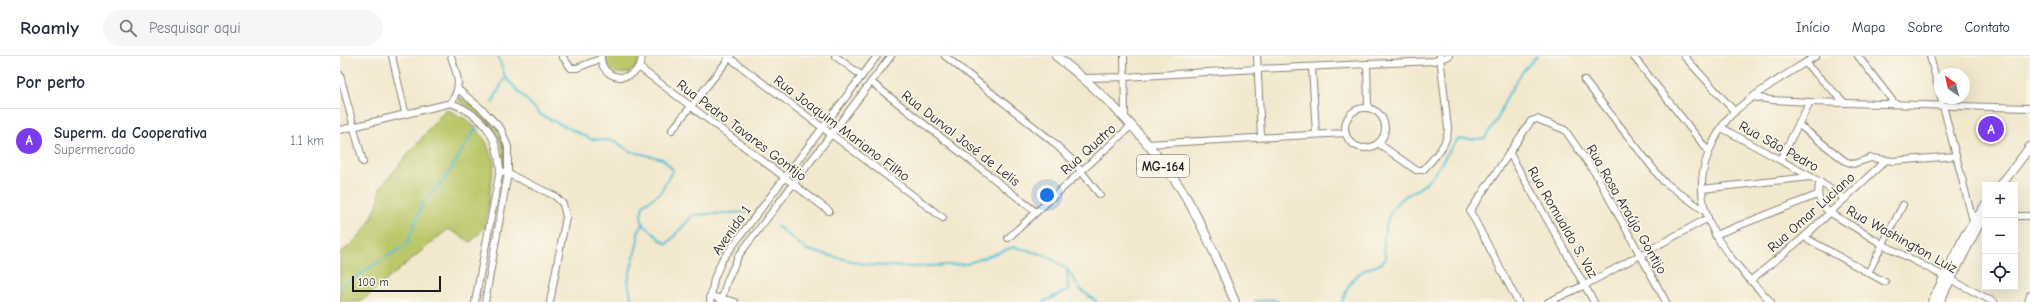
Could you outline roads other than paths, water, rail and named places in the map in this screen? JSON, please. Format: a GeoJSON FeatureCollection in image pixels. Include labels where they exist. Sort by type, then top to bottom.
{"type":"FeatureCollection","features":[{"type":"Feature","properties":{"kind":"main road","name":"MG-164"},"geometry":{"type":"LineString","coordinates":[[1056,56],[1084,78],[1128,122],[1147,144],[1180,189],[1200,224],[1235,302]]}},
{"type":"Feature","properties":{"kind":"main road"},"geometry":{"type":"LineString","coordinates":[[2003,182],[2030,147]]}},
{"type":"Feature","properties":{"kind":"main road"},"geometry":{"type":"LineString","coordinates":[[2010,182],[2030,155]]}},
{"type":"Feature","properties":{"kind":"main road"},"geometry":{"type":"LineString","coordinates":[[1939,302],[1973,221],[1982,210]]}},
{"type":"Feature","properties":{"kind":"main road"},"geometry":{"type":"LineString","coordinates":[[1932,302],[1984,218]]}},
{"type":"Feature","properties":{"kind":"street"},"geometry":{"type":"LineString","coordinates":[[392,56],[405,112]]}},
{"type":"Feature","properties":{"kind":"street"},"geometry":{"type":"LineString","coordinates":[[451,56],[459,82],[458,90],[451,103]]}},
{"type":"Feature","properties":{"kind":"street"},"geometry":{"type":"LineString","coordinates":[[562,56],[571,68],[577,68],[600,57],[606,71],[618,77],[632,75],[640,68],[642,56]]}},
{"type":"Feature","properties":{"kind":"street"},"geometry":{"type":"LineString","coordinates":[[835,56],[862,76]]}},
{"type":"Feature","properties":{"kind":"street","name":"Avenida 1"},"geometry":{"type":"LineString","coordinates":[[710,299],[714,279],[722,260],[877,56]]}},
{"type":"Feature","properties":{"kind":"street","name":"Avenida 1"},"geometry":{"type":"LineString","coordinates":[[721,301],[727,281],[739,255],[891,56]]}},
{"type":"Feature","properties":{"kind":"street"},"geometry":{"type":"LineString","coordinates":[[945,56],[1052,141],[1082,170],[1100,195]]}},
{"type":"Feature","properties":{"kind":"street"},"geometry":{"type":"LineString","coordinates":[[1124,56],[1128,122]]}},
{"type":"Feature","properties":{"kind":"street"},"geometry":{"type":"LineString","coordinates":[[1257,56],[1261,137]]}},
{"type":"Feature","properties":{"kind":"street"},"geometry":{"type":"LineString","coordinates":[[1084,78],[1367,64],[1449,56]]}},
{"type":"Feature","properties":{"kind":"street"},"geometry":{"type":"LineString","coordinates":[[1633,56],[1709,152]]}},
{"type":"Feature","properties":{"kind":"street"},"geometry":{"type":"LineString","coordinates":[[1684,56],[1735,112]]}},
{"type":"Feature","properties":{"kind":"street"},"geometry":{"type":"LineString","coordinates":[[1771,302],[1728,256],[1715,235],[1707,215],[1702,189],[1704,165],[1722,128],[1735,112],[1753,97],[1816,56]]}},
{"type":"Feature","properties":{"kind":"street"},"geometry":{"type":"LineString","coordinates":[[1858,56],[1895,104]]}},
{"type":"Feature","properties":{"kind":"street"},"geometry":{"type":"LineString","coordinates":[[1930,56],[1934,71]]}},
{"type":"Feature","properties":{"kind":"street"},"geometry":{"type":"LineString","coordinates":[[672,130],[691,108],[729,57]]}},
{"type":"Feature","properties":{"kind":"street","name":"Rua Joaquim Mariano Filho"},"geometry":{"type":"LineString","coordinates":[[729,57],[943,218]]}},
{"type":"Feature","properties":{"kind":"street"},"geometry":{"type":"LineString","coordinates":[[1378,143],[1416,170],[1423,170],[1445,144],[1448,137],[1448,128],[1440,58]]}},
{"type":"Feature","properties":{"kind":"street"},"geometry":{"type":"LineString","coordinates":[[1806,63],[1844,102]]}},
{"type":"Feature","properties":{"kind":"street"},"geometry":{"type":"LineString","coordinates":[[1367,64],[1368,108]]}},
{"type":"Feature","properties":{"kind":"street"},"geometry":{"type":"LineString","coordinates":[[1312,67],[1316,134]]}},
{"type":"Feature","properties":{"kind":"street","name":"Rua Pedro Tavares Gontijo"},"geometry":{"type":"LineString","coordinates":[[640,68],[829,211]]}},
{"type":"Feature","properties":{"kind":"street"},"geometry":{"type":"LineString","coordinates":[[340,75],[355,126],[363,162]]}},
{"type":"Feature","properties":{"kind":"street"},"geometry":{"type":"LineString","coordinates":[[1584,80],[1663,181],[1707,215]]}},
{"type":"Feature","properties":{"kind":"street","name":"Rua Durval José de Lelis"},"geometry":{"type":"LineString","coordinates":[[871,82],[1036,212]]}},
{"type":"Feature","properties":{"kind":"street"},"geometry":{"type":"LineString","coordinates":[[458,90],[483,110],[501,129],[508,147],[508,173],[485,302]]}},
{"type":"Feature","properties":{"kind":"street"},"geometry":{"type":"LineString","coordinates":[[1753,97],[1771,100],[1810,102],[2030,108]]}},
{"type":"Feature","properties":{"kind":"street"},"geometry":{"type":"LineString","coordinates":[[1780,160],[1810,102]]}},
{"type":"Feature","properties":{"kind":"street"},"geometry":{"type":"LineString","coordinates":[[340,130],[405,112],[451,103],[465,108],[493,135],[499,152],[500,170],[475,302]]}},
{"type":"Feature","properties":{"kind":"street"},"geometry":{"type":"LineString","coordinates":[[1943,105],[1973,221]]}},
{"type":"Feature","properties":{"kind":"street"},"geometry":{"type":"LineString","coordinates":[[1361,108],[1368,108],[1379,114],[1385,125],[1385,132],[1378,143],[1372,146],[1359,146],[1349,139],[1345,127],[1350,115],[1361,108]]}},
{"type":"Feature","properties":{"kind":"street","name":"Rua Rosa Araújo Gontijo"},"geometry":{"type":"LineString","coordinates":[[1510,154],[1531,121],[1537,118],[1565,130],[1597,176],[1666,302]]}},
{"type":"Feature","properties":{"kind":"street","name":"Rua Quatro"},"geometry":{"type":"LineString","coordinates":[[1008,238],[1082,170],[1128,122]]}},
{"type":"Feature","properties":{"kind":"street"},"geometry":{"type":"LineString","coordinates":[[1799,125],[1849,163],[1858,164],[1871,158],[1886,160],[1956,156]]}},
{"type":"Feature","properties":{"kind":"street","name":"Rua São Pedro"},"geometry":{"type":"LineString","coordinates":[[1722,128],[1820,182],[1845,199]]}},
{"type":"Feature","properties":{"kind":"street"},"geometry":{"type":"LineString","coordinates":[[1147,144],[1346,133]]}},
{"type":"Feature","properties":{"kind":"street"},"geometry":{"type":"LineString","coordinates":[[1510,154],[1470,211],[1518,302]]}},
{"type":"Feature","properties":{"kind":"street","name":"Rua Romualdo S. Vaz"},"geometry":{"type":"LineString","coordinates":[[1510,154],[1594,302]]}},
{"type":"Feature","properties":{"kind":"street","name":"Rua Omar Luciano"},"geometry":{"type":"LineString","coordinates":[[1750,281],[1804,237],[1886,160]]}},
{"type":"Feature","properties":{"kind":"street"},"geometry":{"type":"LineString","coordinates":[[500,170],[555,196],[563,204],[566,217],[550,302]]}},
{"type":"Feature","properties":{"kind":"street"},"geometry":{"type":"LineString","coordinates":[[1702,189],[1810,177]]}},
{"type":"Feature","properties":{"kind":"street"},"geometry":{"type":"LineString","coordinates":[[1715,235],[1817,195],[1820,182]]}},
{"type":"Feature","properties":{"kind":"street","name":"Rua Washington Luiz"},"geometry":{"type":"LineString","coordinates":[[1817,195],[1822,206],[1829,212],[1882,244],[1994,302]]}},
{"type":"Feature","properties":{"kind":"street"},"geometry":{"type":"LineString","coordinates":[[1868,273],[1902,205]]}},
{"type":"Feature","properties":{"kind":"street"},"geometry":{"type":"LineString","coordinates":[[1548,302],[1585,285],[1707,215]]}},
{"type":"Feature","properties":{"kind":"street"},"geometry":{"type":"LineString","coordinates":[[2018,216],[2030,216]]}},
{"type":"Feature","properties":{"kind":"street"},"geometry":{"type":"LineString","coordinates":[[1804,237],[1885,282]]}},
{"type":"Feature","properties":{"kind":"street"},"geometry":{"type":"LineString","coordinates":[[2028,302],[2030,295]]}},
{"type":"Feature","properties":{"kind":"street"},"geometry":{"type":"LineString","coordinates":[[710,299],[735,302]]}},
{"type":"Feature","properties":{"kind":"waterway"},"geometry":{"type":"LineString","coordinates":[[498,56],[505,77],[541,115],[591,139],[615,141],[629,151],[663,159],[673,170],[660,193],[643,205],[641,216],[643,225],[667,244],[693,215],[746,212]]}},
{"type":"Feature","properties":{"kind":"waterway"},"geometry":{"type":"LineString","coordinates":[[1342,302],[1346,291],[1355,277],[1363,271],[1382,263],[1386,259],[1384,252],[1384,236],[1388,219],[1395,205],[1428,181],[1459,139],[1484,139],[1498,118],[1506,98],[1523,71],[1537,56]]}},
{"type":"Feature","properties":{"kind":"waterway"},"geometry":{"type":"LineString","coordinates":[[492,103],[505,77]]}},
{"type":"Feature","properties":{"kind":"waterway"},"geometry":{"type":"LineString","coordinates":[[340,287],[407,244],[423,202],[446,177],[476,128]]}},
{"type":"Feature","properties":{"kind":"waterway"},"geometry":{"type":"LineString","coordinates":[[632,302],[628,281],[638,240],[638,232],[643,225]]}},
{"type":"Feature","properties":{"kind":"waterway"},"geometry":{"type":"LineString","coordinates":[[777,226],[807,250],[868,265],[913,267],[966,264],[1014,247],[1045,255],[1067,269],[1081,290],[1097,302]]}},
{"type":"Feature","properties":{"kind":"waterway"},"geometry":{"type":"LineString","coordinates":[[1043,302],[1068,290],[1067,269]]}},
{"type":"Feature","properties":{"kind":"waterway"},"geometry":{"type":"LineString","coordinates":[[1255,302],[1272,299],[1279,302]]}},
{"type":"Feature","properties":{"kind":"place","name":"Superm. da Cooperativa"},"geometry":{"type":"Point","coordinates":[1991,129]}}]}
